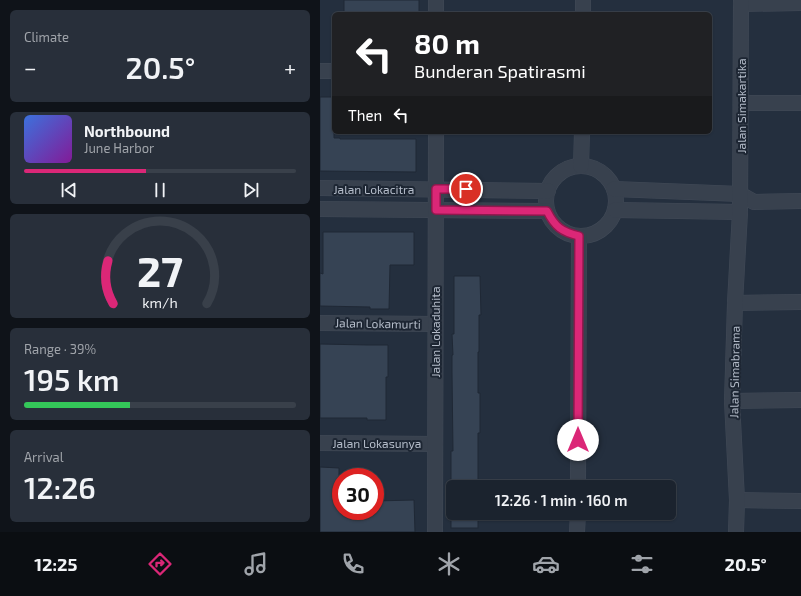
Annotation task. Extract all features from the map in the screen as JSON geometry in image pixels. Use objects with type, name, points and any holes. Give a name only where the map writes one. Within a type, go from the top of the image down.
[{"type":"street","points":[[436,0],[436,12]]},
{"type":"street","points":[[582,12],[583,0]]},
{"type":"street","points":[[741,2],[801,3]]},
{"type":"street","name":"Jalan Simakartika","points":[[740,212],[741,2]]},
{"type":"street","points":[[320,71],[332,71]]},
{"type":"street","points":[[741,104],[801,103]]},
{"type":"street","name":"Jalan Lokaduhita","points":[[435,532],[436,134]]},
{"type":"street","points":[[581,166],[582,134]]},
{"type":"street","points":[[581,166],[592,168],[601,172],[609,179],[614,188],[616,199],[612,219],[598,232],[589,236],[568,234],[558,228],[551,220],[547,211],[546,199],[548,190],[557,175],[564,170],[581,166]]},
{"type":"street","name":"Jalan Lokacitra","points":[[320,188],[548,190]]},
{"type":"street","points":[[614,188],[740,194],[754,202],[801,201]]},
{"type":"street","points":[[615,210],[740,212],[754,202]]},
{"type":"street","name":"Jalan Lokacitra","points":[[320,209],[547,211]]},
{"type":"street","name":"Jalan Simabrama","points":[[736,532],[737,500],[732,401],[740,212]]},
{"type":"street","points":[[578,480],[579,236]]},
{"type":"street","points":[[735,303],[801,302]]},
{"type":"street","name":"Jalan Lokamurti","points":[[320,323],[435,324]]},
{"type":"street","points":[[732,401],[801,400]]},
{"type":"street","name":"Jalan Lokasunya","points":[[320,443],[435,444]]},
{"type":"street","points":[[737,500],[801,501]]},
{"type":"street","points":[[578,520],[578,532]]},
{"type":"building","points":[[344,0],[419,0],[419,12],[344,12]]},
{"type":"building","points":[[320,97],[332,97],[332,134],[334,134],[334,138],[416,139],[416,172],[320,171]]},
{"type":"building","points":[[323,232],[414,232],[414,265],[390,265],[389,309],[320,306],[320,273],[323,274]]},
{"type":"building","points":[[454,276],[480,276],[481,315],[479,315],[478,393],[480,393],[480,433],[478,433],[478,480],[451,480],[451,451],[453,451],[452,334],[454,334]]},
{"type":"building","points":[[320,344],[388,345],[386,420],[367,420],[367,418],[320,418]]},
{"type":"building","points":[[320,467],[339,468],[332,468],[332,520],[384,520],[384,501],[414,500],[415,532],[320,532]]},
{"type":"building","points":[[451,520],[478,520],[478,528],[451,528]]},
{"type":"route","points":[[466,189],[436,189],[436,210],[547,211],[551,220],[558,228],[568,234],[579,236],[578,440]]}]
